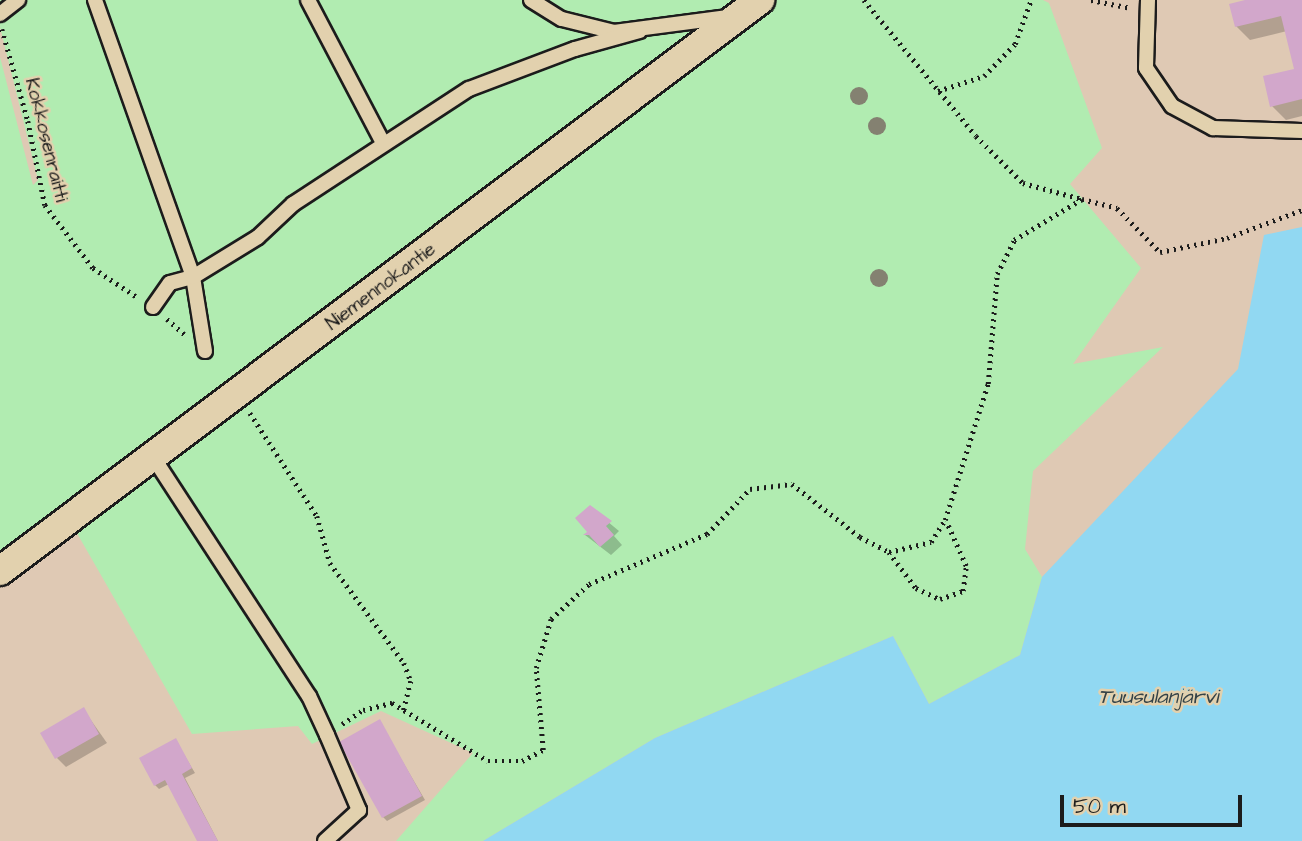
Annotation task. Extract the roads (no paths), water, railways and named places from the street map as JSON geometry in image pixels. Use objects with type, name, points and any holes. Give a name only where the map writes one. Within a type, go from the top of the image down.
[{"type":"street","name":"Niemennokantie","points":[[0,570],[238,395],[760,0]]},
{"type":"lane","points":[[0,14],[18,0]]},
{"type":"lane","points":[[94,0],[192,276],[205,351]]},
{"type":"lane","points":[[307,0],[383,143]]},
{"type":"lane","points":[[531,0],[562,19],[614,32],[640,31],[737,16]]},
{"type":"lane","points":[[1147,6],[1146,68],[1172,106],[1213,128],[1302,131]]},
{"type":"lane","points":[[153,307],[170,283],[192,276],[258,237],[293,204],[383,143],[470,89],[575,49],[640,31]]},
{"type":"lane","points":[[153,457],[309,696],[327,735],[359,810],[326,841]]},
{"type":"water","name":"Tuusulanjärvi","points":[[1302,227],[1302,841],[483,841],[655,738],[893,636],[929,704],[1020,655],[1042,577],[1238,369],[1264,235]]}]
